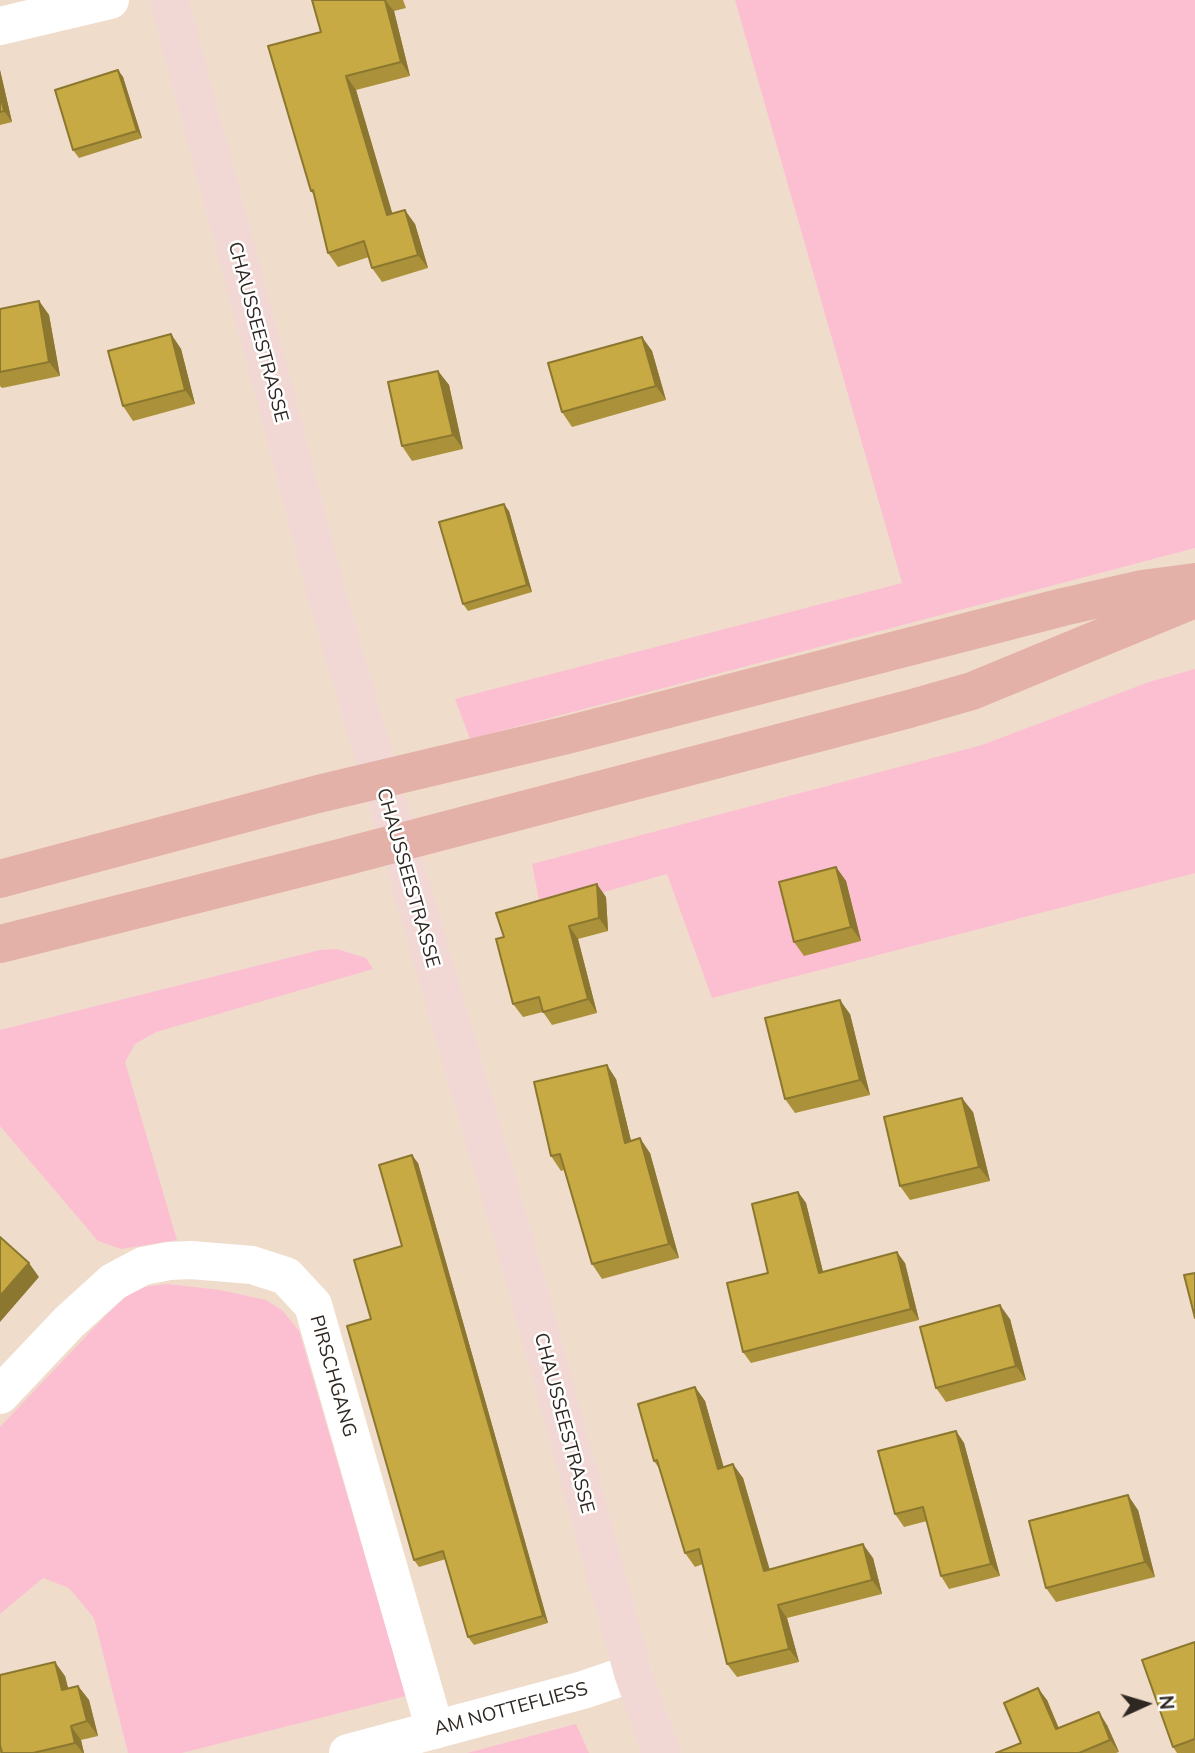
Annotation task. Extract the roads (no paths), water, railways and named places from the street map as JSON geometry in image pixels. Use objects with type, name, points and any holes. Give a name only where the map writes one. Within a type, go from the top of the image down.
[{"type":"main road","name":"CHAUSSEESTRASSE","points":[[169,0],[326,592],[523,1272],[633,1673],[661,1753]]},
{"type":"main road","points":[[0,879],[380,779],[567,735],[1063,607],[1142,589],[1195,582]]},
{"type":"main road","points":[[0,944],[398,843],[972,691],[1195,599]]},
{"type":"street","points":[[0,26],[110,0]]},
{"type":"street","name":"PIRSCHGANG","points":[[0,1395],[69,1322],[113,1282],[143,1266],[191,1260],[252,1265],[286,1276],[313,1305],[435,1730]]},
{"type":"street","name":"AM NOTTEFLIESS","points":[[348,1753],[583,1690],[633,1673]]}]
